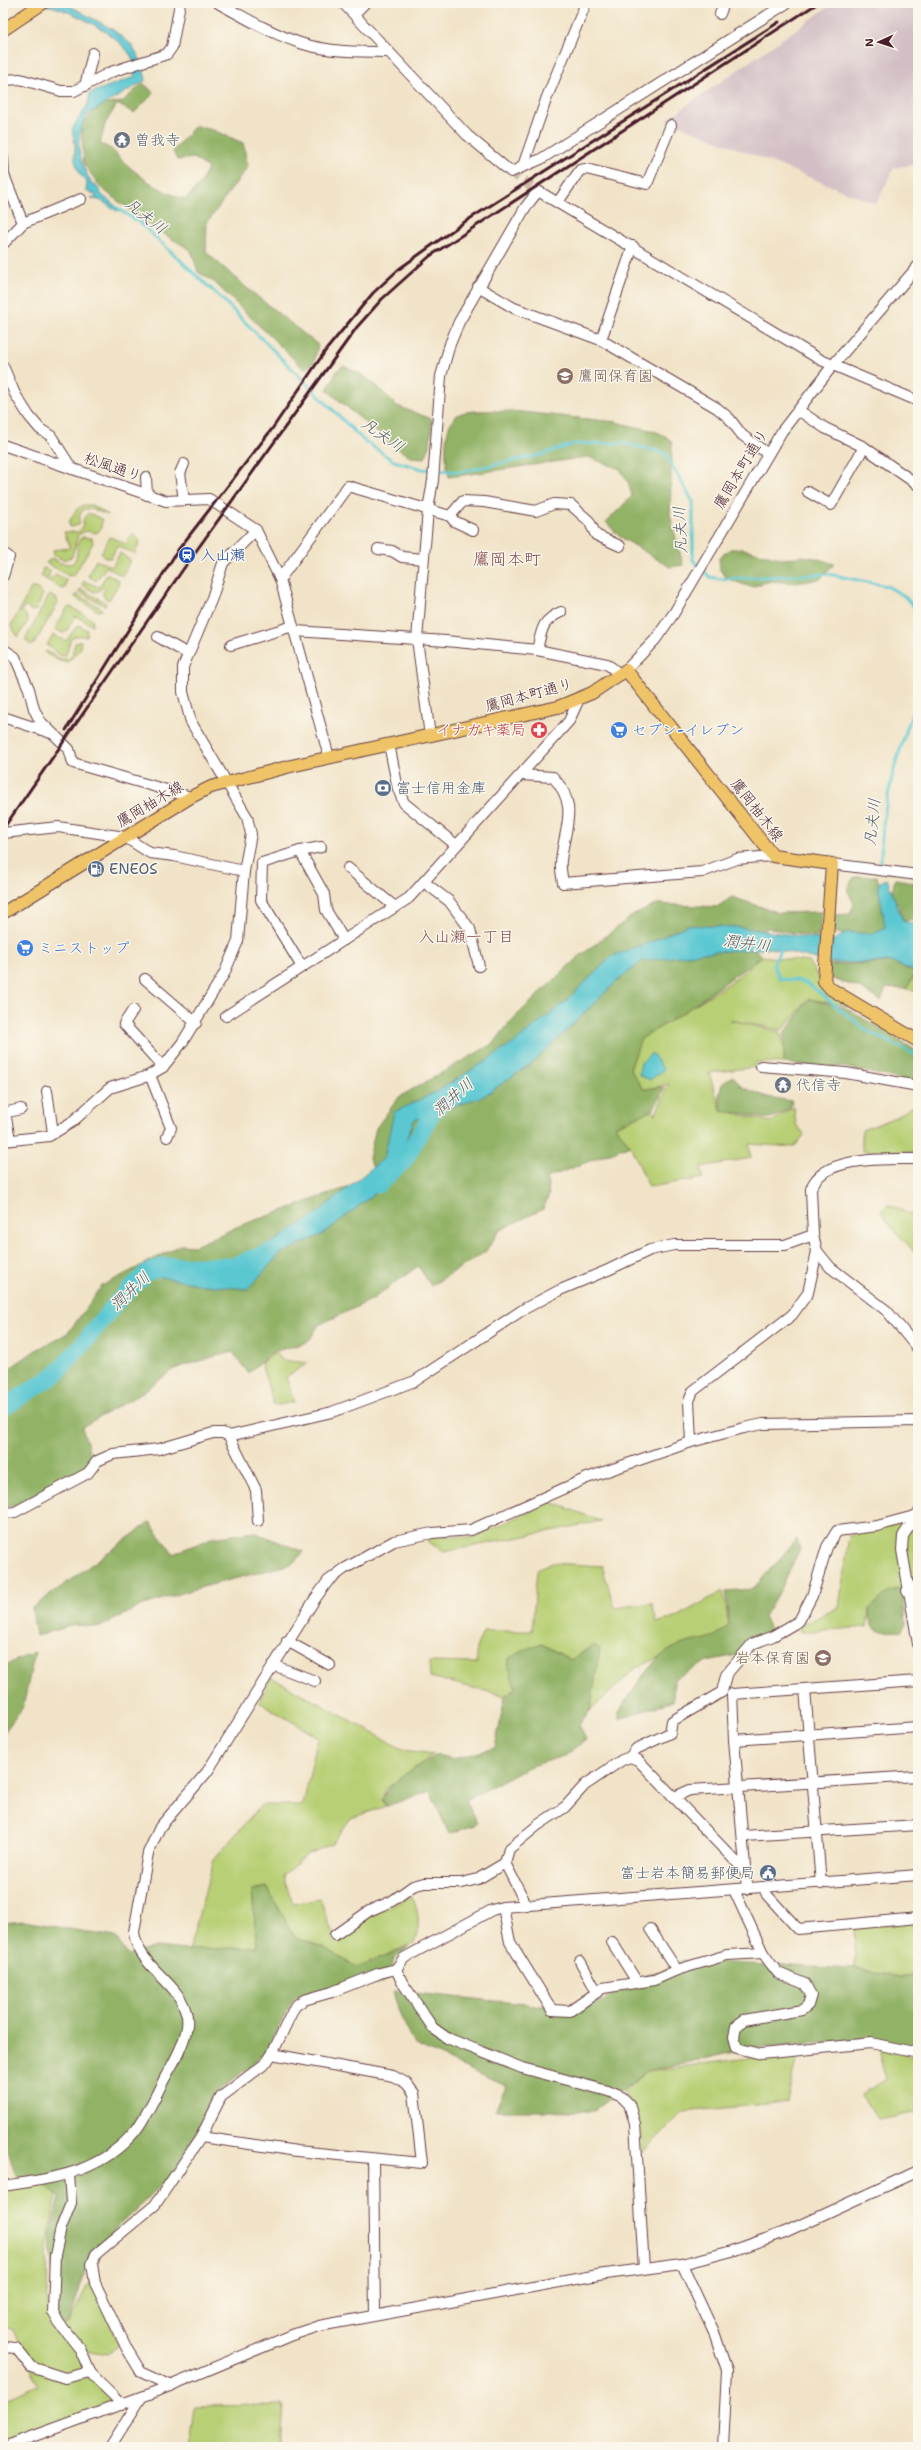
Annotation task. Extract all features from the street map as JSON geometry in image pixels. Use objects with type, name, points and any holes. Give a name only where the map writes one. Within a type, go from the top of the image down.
[{"type":"main road","points":[[3,30],[39,6]]},
{"type":"main road","name":"鷹岡本町通り","points":[[329,757],[430,736],[551,708],[579,699],[623,672]]},
{"type":"main road","name":"鷹岡柚木線","points":[[623,672],[773,856],[832,864]]},
{"type":"main road","name":"鷹岡柚木線","points":[[3,913],[190,797],[211,787],[329,757]]},
{"type":"main road","points":[[832,864],[830,919],[823,977],[831,989],[918,1041]]},
{"type":"street","points":[[3,80],[20,79],[60,91],[74,91],[124,67],[167,54],[172,47],[180,3]]},
{"type":"street","points":[[218,3],[262,27],[301,43],[342,51],[388,52]]},
{"type":"street","points":[[343,3],[467,135],[511,172],[541,159],[787,3]]},
{"type":"street","points":[[354,14],[365,3]]},
{"type":"street","points":[[523,166],[547,97],[586,3]]},
{"type":"street","points":[[720,14],[724,3]]},
{"type":"street","points":[[85,86],[93,53]]},
{"type":"street","points":[[558,202],[580,170],[586,168],[648,184],[671,125]]},
{"type":"street","points":[[3,158],[5,183],[23,223]]},
{"type":"street","points":[[430,736],[417,639],[428,510],[438,432],[441,376],[448,351],[459,322],[525,208],[538,191],[633,246],[815,356],[918,401]]},
{"type":"street","points":[[3,244],[23,223],[81,199]]},
{"type":"street","points":[[601,340],[633,246]]},
{"type":"street","name":"鷹岡本町通り","points":[[623,672],[655,640],[768,454],[798,410],[918,266]]},
{"type":"street","points":[[478,287],[514,308],[601,340],[717,408],[729,418],[742,435],[768,454]]},
{"type":"street","points":[[3,366],[22,405],[40,429],[51,436],[72,469]]},
{"type":"street","points":[[798,410],[825,428],[864,447],[918,485]]},
{"type":"street","name":"松風通り","points":[[3,445],[166,501],[209,499],[256,530]]},
{"type":"street","points":[[808,492],[831,505],[864,447]]},
{"type":"street","points":[[184,464],[180,473],[184,500]]},
{"type":"street","points":[[146,477],[147,494]]},
{"type":"street","points":[[280,578],[348,486],[450,516],[454,521],[473,530]]},
{"type":"street","points":[[450,516],[463,501],[484,502],[536,511],[554,504],[571,505],[589,521],[596,535],[620,546]]},
{"type":"street","points":[[21,1110],[4,1112],[6,1141],[49,1136],[72,1122],[110,1088],[150,1075],[163,1067],[196,1023],[224,974],[238,941],[244,871],[251,834],[247,817],[191,722],[184,692],[183,667],[212,598],[223,563],[256,530],[280,578],[329,757]]},
{"type":"street","points":[[378,549],[392,551],[402,557],[423,560]]},
{"type":"street","points":[[3,553],[9,557],[3,576]]},
{"type":"street","points":[[537,650],[542,626],[550,617],[561,612]]},
{"type":"street","points":[[231,645],[294,629],[537,650],[607,664],[623,672]]},
{"type":"street","points":[[158,636],[188,654]]},
{"type":"street","points":[[3,649],[15,658],[29,689],[34,709],[51,733],[69,749],[73,763],[190,797]]},
{"type":"street","points":[[226,1016],[409,898],[456,845],[522,775],[569,721],[579,699]]},
{"type":"street","points":[[3,718],[51,733]]},
{"type":"street","points":[[389,744],[398,789],[404,802],[456,845]]},
{"type":"street","points":[[522,775],[553,777],[560,785],[569,803],[569,821],[560,862],[562,883],[702,872],[737,859],[773,856]]},
{"type":"street","points":[[3,833],[58,827],[126,837],[150,853],[174,856],[244,871]]},
{"type":"street","points":[[302,967],[261,900],[262,863],[300,851],[321,847]]},
{"type":"street","points":[[300,851],[324,894],[326,910],[344,940]]},
{"type":"street","points":[[832,864],[918,875]]},
{"type":"street","points":[[348,868],[395,907]]},
{"type":"street","points":[[424,882],[449,901],[470,929],[478,966]]},
{"type":"street","points":[[145,979],[196,1023]]},
{"type":"street","points":[[133,1010],[124,1024],[163,1067]]},
{"type":"street","points":[[761,1066],[846,1073],[918,1086]]},
{"type":"street","points":[[150,1075],[172,1128],[167,1137]]},
{"type":"street","points":[[48,1091],[53,1133]]},
{"type":"street","points":[[918,1159],[848,1162],[822,1173],[814,1182],[811,1189],[813,1235],[817,1251],[830,1267],[872,1297],[887,1311],[918,1349]]},
{"type":"street","points":[[229,1436],[332,1412],[415,1381],[524,1309],[560,1290],[608,1270],[650,1250],[674,1245],[785,1245],[813,1235]]},
{"type":"street","points":[[691,1442],[689,1401],[693,1390],[792,1315],[808,1293],[817,1251]]},
{"type":"street","points":[[3,2186],[69,2174],[103,2160],[119,2148],[136,2128],[173,2064],[186,2031],[187,2013],[180,1999],[141,1955],[135,1938],[140,1888],[148,1853],[160,1827],[207,1772],[272,1665],[328,1581],[344,1569],[382,1546],[394,1541],[432,1532],[478,1528],[587,1478],[691,1442],[763,1424],[918,1421]]},
{"type":"street","points":[[3,1513],[15,1512],[88,1473],[97,1461],[113,1454],[159,1449],[213,1432],[223,1433],[229,1436],[256,1490],[258,1521]]},
{"type":"street","points":[[918,1514],[903,1536],[902,1550],[907,1591],[918,1644]]},
{"type":"street","points":[[527,1906],[505,1863],[509,1849],[538,1825],[565,1807],[585,1785],[622,1760],[630,1757],[636,1750],[670,1733],[672,1721],[722,1692],[726,1675],[752,1644],[773,1636],[799,1621],[812,1596],[827,1547],[836,1531],[877,1526],[918,1514]]},
{"type":"street","points":[[907,1591],[918,1585]]},
{"type":"street","points":[[288,1641],[330,1665]]},
{"type":"street","points":[[272,1665],[315,1681]]},
{"type":"street","points":[[747,1889],[734,1740],[732,1694],[918,1681]]},
{"type":"street","points":[[806,1689],[821,1884]]},
{"type":"street","points":[[734,1740],[809,1736],[918,1727]]},
{"type":"street","points":[[630,1757],[638,1760],[746,1872]]},
{"type":"street","points":[[674,1797],[690,1790],[739,1789],[918,1776]]},
{"type":"street","points":[[743,1836],[817,1833],[918,1825]]},
{"type":"street","points":[[335,1935],[369,1911],[392,1901],[413,1886],[424,1883],[462,1883],[478,1879],[505,1863]]},
{"type":"street","points":[[171,2386],[141,2372],[106,2309],[95,2283],[92,2264],[96,2254],[155,2205],[175,2179],[201,2137],[221,2097],[266,2063],[272,2054],[295,2006],[299,2003],[380,1973],[396,1969],[404,1958],[492,1910],[503,1907],[918,1876]]},
{"type":"street","points":[[764,1888],[767,1895],[798,1929],[918,1918]]},
{"type":"street","points":[[734,1890],[763,1953],[778,1972],[805,1984],[811,1995],[808,2005],[802,2010],[744,2020],[736,2026],[734,2038],[737,2048],[761,2054],[871,2044],[918,2053]]},
{"type":"street","points":[[503,1907],[510,1942],[552,2010],[570,2011],[603,1988],[654,1980],[677,1970],[727,1955],[763,1953]]},
{"type":"street","points":[[650,1929],[677,1970]]},
{"type":"street","points":[[612,1942],[637,1982]]},
{"type":"street","points":[[580,1961],[597,1992]]},
{"type":"street","points":[[396,1969],[402,1982],[433,2028],[447,2038],[522,2068],[608,2091],[622,2097],[629,2104],[635,2124],[644,2270]]},
{"type":"street","points":[[201,2137],[373,2160],[422,2163],[414,2093],[406,2083],[393,2076],[272,2054]]},
{"type":"street","points":[[373,2160],[375,2315]]},
{"type":"street","points":[[4,2447],[141,2398],[292,2334],[340,2321],[598,2274],[644,2270],[682,2264],[732,2251],[785,2232],[918,2171]]},
{"type":"street","points":[[69,2174],[71,2203],[61,2228],[55,2256],[53,2312],[59,2323],[80,2349],[90,2372],[99,2384],[120,2400],[121,2405]]},
{"type":"street","points":[[682,2264],[715,2335],[727,2371],[723,2447]]},
{"type":"street","points":[[3,2347],[16,2348],[31,2367],[65,2378],[90,2372]]},
{"type":"street","points":[[110,2447],[141,2398]]},
{"type":"shaded area","points":[[834,3],[918,3],[918,164],[894,168],[876,204],[666,120]]},
{"type":"green space","points":[[143,83],[154,93],[134,113],[117,104],[105,124],[100,144],[113,150],[122,161],[154,185],[170,194],[186,199],[200,184],[208,168],[194,158],[177,160],[173,151],[195,126],[213,130],[243,143],[248,166],[207,223],[206,252],[248,289],[318,345],[314,363],[304,369],[214,282],[198,272],[191,250],[155,229],[101,188],[84,164],[81,126],[99,105],[122,102]]},
{"type":"green space","points":[[343,366],[361,374],[377,386],[397,406],[432,419],[430,446],[425,458],[410,457],[387,441],[327,390],[337,371]]},
{"type":"green space","points":[[474,411],[512,411],[616,422],[654,431],[667,437],[672,442],[670,515],[683,565],[670,567],[619,536],[606,522],[632,496],[628,482],[620,469],[588,457],[449,477],[446,462],[446,442],[451,423],[455,417],[462,413]]},
{"type":"green space","points":[[84,505],[92,505],[108,515],[92,509],[84,509],[80,514],[79,525],[70,527],[69,522],[77,509]]},
{"type":"green space","points":[[88,513],[102,519],[101,528],[97,533],[86,531],[78,535],[72,557],[63,560],[54,555],[53,550],[70,548],[64,532],[78,532],[82,528],[84,518]]},
{"type":"green space","points":[[133,533],[140,540],[135,554],[117,546],[111,558],[105,558],[101,553],[110,537],[126,544]]},
{"type":"green space","points":[[82,537],[92,538],[93,543],[74,575],[69,576],[46,563],[52,558],[60,563],[72,564],[75,561],[78,542]]},
{"type":"green space","points":[[730,549],[743,549],[784,559],[801,556],[815,558],[834,564],[820,579],[797,583],[770,581],[751,587],[728,579],[720,570],[719,558]]},
{"type":"green space","points":[[120,553],[130,560],[123,576],[106,567],[96,581],[88,576],[96,560],[112,567]]},
{"type":"green space","points":[[43,568],[51,571],[48,577],[52,579],[56,574],[66,580],[65,588],[62,589],[41,576]]},
{"type":"green space","points":[[107,574],[118,580],[119,583],[109,600],[105,598],[102,593],[105,590],[102,587],[99,591],[94,592],[82,585],[84,581],[99,587]]},
{"type":"green space","points":[[31,588],[36,588],[43,594],[36,610],[31,611],[25,606],[21,611],[26,615],[28,621],[18,637],[11,626]]},
{"type":"green space","points":[[81,589],[106,603],[105,606],[78,591]]},
{"type":"green space","points":[[76,594],[103,610],[98,611],[75,597]]},
{"type":"green space","points":[[49,595],[57,599],[58,603],[34,644],[31,645],[25,640]]},
{"type":"green space","points":[[71,607],[93,620],[92,625],[75,616],[66,632],[63,633],[55,629],[67,608]]},
{"type":"green space","points":[[78,625],[87,630],[87,636],[76,636],[71,639],[66,655],[61,656],[47,645],[53,635],[66,641]]},
{"type":"green space","points":[[81,641],[80,649],[68,662],[59,661],[45,653],[46,651],[61,659],[68,659],[72,655],[75,643]]},
{"type":"green space","points":[[877,876],[885,912],[885,927],[874,934],[835,933],[835,915],[850,914],[854,904],[847,889],[854,877]]},
{"type":"green space","points":[[895,879],[913,882],[918,886],[918,918],[903,921],[899,905],[891,897]]},
{"type":"green space","points":[[732,897],[779,913],[822,912],[818,937],[767,928],[749,945],[762,956],[687,1010],[641,1039],[630,1069],[643,1089],[665,1087],[653,1110],[615,1126],[630,1145],[547,1178],[549,1195],[543,1209],[500,1230],[485,1252],[431,1286],[418,1266],[373,1299],[319,1325],[308,1342],[273,1352],[248,1373],[232,1351],[174,1369],[143,1392],[82,1427],[94,1465],[16,1506],[3,1506],[3,1373],[36,1350],[68,1333],[102,1286],[181,1245],[195,1246],[239,1226],[377,1177],[369,1158],[376,1128],[399,1097],[494,1043],[510,1022],[576,959],[632,916],[657,904],[717,907]]},
{"type":"green space","points":[[762,956],[809,962],[821,983],[849,1006],[809,999],[782,1030],[730,1020],[780,1032],[784,1047],[784,1063],[756,1062],[755,1067],[709,1073],[721,1110],[771,1122],[794,1107],[796,1124],[804,1135],[794,1147],[749,1144],[751,1158],[701,1167],[703,1178],[649,1187],[630,1145],[615,1126],[653,1110],[655,1115],[669,1084],[643,1090],[630,1069],[641,1039],[734,980]]},
{"type":"green space","points":[[892,962],[916,973],[906,989],[886,988],[881,1001],[858,987],[830,978],[829,965]]},
{"type":"green space","points":[[916,973],[918,973],[918,991],[906,989]]},
{"type":"green space","points":[[809,999],[846,1008],[918,1052],[918,1083],[840,1066],[829,1068],[784,1063],[784,1034]]},
{"type":"green space","points":[[733,1076],[742,1087],[767,1097],[792,1101],[790,1108],[769,1118],[721,1110],[719,1096],[722,1084]]},
{"type":"green space","points":[[918,1103],[918,1152],[862,1151],[862,1130],[896,1117]]},
{"type":"green space","points":[[887,1204],[918,1217],[918,1256],[886,1221],[881,1211]]},
{"type":"green space","points":[[276,1352],[282,1360],[308,1363],[286,1377],[294,1402],[274,1406],[261,1363]]},
{"type":"green space","points":[[551,1502],[601,1521],[444,1552],[427,1541],[435,1535],[472,1538]]},
{"type":"green space","points":[[918,1517],[918,1600],[915,1600],[909,1590],[869,1609],[867,1627],[800,1632],[799,1626],[839,1607],[849,1536]]},
{"type":"green space","points":[[150,1522],[173,1554],[211,1538],[254,1532],[304,1552],[292,1564],[195,1589],[141,1606],[100,1627],[74,1625],[36,1636],[32,1608]]},
{"type":"green space","points":[[797,1539],[800,1549],[780,1591],[764,1616],[771,1632],[751,1652],[707,1661],[674,1679],[673,1701],[619,1719],[619,1712],[644,1674],[652,1665],[668,1651],[686,1643],[710,1638],[729,1625],[726,1591],[753,1589]]},
{"type":"green space","points":[[550,1563],[602,1566],[615,1608],[652,1603],[657,1623],[678,1616],[723,1591],[729,1625],[715,1637],[692,1643],[637,1667],[590,1711],[600,1649],[592,1646],[571,1660],[540,1643],[508,1668],[516,1689],[505,1696],[430,1677],[429,1662],[477,1663],[477,1645],[484,1631],[532,1631],[537,1570]]},
{"type":"green space","points":[[903,1588],[906,1624],[902,1631],[888,1632],[874,1628],[871,1624],[869,1609],[889,1591]]},
{"type":"green space","points":[[540,1643],[571,1660],[594,1645],[600,1649],[590,1711],[579,1724],[586,1740],[566,1755],[526,1768],[466,1800],[477,1824],[449,1834],[430,1791],[387,1806],[382,1800],[392,1785],[398,1779],[437,1755],[453,1759],[495,1748],[505,1696],[516,1688],[508,1668],[509,1658]]},
{"type":"green space","points":[[35,1652],[23,1707],[3,1734],[3,1666]]},
{"type":"green space","points":[[271,1677],[404,1750],[434,1754],[386,1789],[382,1800],[387,1806],[351,1818],[332,1844],[308,1854],[283,1875],[293,1904],[320,1899],[336,1942],[368,1916],[412,1896],[418,1919],[418,1931],[414,1943],[357,1967],[320,1946],[295,1938],[267,1887],[252,1890],[257,1947],[189,1950],[214,1859],[261,1805],[303,1805],[318,1737],[259,1702]]},
{"type":"green space","points":[[267,1887],[295,1938],[323,1947],[356,1967],[410,1946],[394,1959],[389,1978],[383,1982],[294,1997],[266,2052],[216,2094],[192,2143],[171,2176],[91,2252],[69,2323],[59,2323],[50,2235],[60,2197],[39,2180],[16,2176],[3,2135],[3,1923],[24,1921],[115,1937],[128,1955],[156,1947],[186,1950],[257,1947],[252,1890]]},
{"type":"green space","points":[[918,1921],[918,1974],[900,1977],[855,1969],[854,1927]]},
{"type":"green space","points":[[684,1961],[855,1969],[900,1977],[918,1974],[918,2051],[878,2039],[758,2047],[647,2071],[594,2111],[495,2111],[506,2086],[415,2045],[399,2013],[393,1991],[556,2007],[604,2001],[623,1985]]},
{"type":"green space","points":[[879,2049],[918,2058],[918,2115],[914,2112],[877,2119],[861,2094],[887,2079]]},
{"type":"green space","points":[[797,2055],[787,2102],[683,2112],[643,2152],[638,2117],[624,2090],[647,2071],[765,2056]]},
{"type":"green space","points":[[39,2180],[57,2194],[47,2247],[48,2306],[61,2326],[69,2323],[90,2280],[120,2344],[108,2354],[80,2349],[90,2367],[121,2405],[3,2447],[3,2400],[38,2385],[14,2330],[3,2327],[3,2190]]},
{"type":"green space","points":[[283,2405],[280,2447],[190,2447],[195,2406]]},
{"type":"water","points":[[33,3],[68,5],[112,29],[132,45],[141,61],[146,80],[88,114],[80,132],[79,150],[88,177],[93,185],[96,185],[102,195],[118,208],[117,211],[102,201],[91,198],[96,197],[96,195],[86,191],[87,182],[80,174],[75,161],[75,144],[72,129],[88,104],[90,93],[134,77],[135,66],[131,55],[111,36],[85,20],[60,9]]},
{"type":"water","points":[[887,879],[903,921],[918,925],[918,973],[892,962],[833,963],[771,948],[702,953],[643,961],[616,982],[535,1061],[484,1096],[414,1120],[391,1181],[323,1234],[280,1254],[248,1289],[203,1285],[160,1277],[179,1258],[236,1270],[270,1244],[316,1214],[384,1158],[394,1112],[438,1091],[514,1043],[565,1002],[612,956],[653,941],[687,925],[737,927],[833,941],[847,932],[871,934],[885,927],[878,883]]},
{"type":"water","points":[[652,1053],[664,1070],[650,1080],[639,1075],[641,1063]]},
{"type":"waterway","name":"凡夫川","points":[[115,207],[139,222],[223,300],[363,440],[394,461],[422,469],[460,472],[540,455],[574,444],[623,443],[665,453],[693,502],[693,560],[710,577],[720,579],[828,574],[887,586],[904,596],[918,611]]},
{"type":"waterway","name":"凡夫川","points":[[881,868],[883,824],[891,781],[918,697]]},
{"type":"waterway","points":[[781,948],[773,965],[780,979],[797,980],[810,985],[867,1031],[918,1056]]},
{"type":"waterway","name":"潤井川","points":[[378,1185],[404,1161],[434,1110],[448,1097]]},
{"type":"waterway","name":"潤井川","points":[[3,1408],[56,1374],[116,1303],[146,1273],[163,1266],[232,1266],[269,1252]]},
{"type":"tunnel","points":[[511,172],[538,191]]},
{"type":"railway","points":[[3,829],[191,558],[357,327],[382,299],[430,256],[818,3]]},
{"type":"railway","points":[[66,730],[178,550],[272,429],[326,350],[373,293],[399,269],[463,223],[779,22]]},
{"type":"place","name":"曽我寺","points":[[122,140]]},
{"type":"place","name":"鷹岡保育園","points":[[565,376]]},
{"type":"place","name":"入山瀬","points":[[187,555]]},
{"type":"place","name":"イナガキ薬局","points":[[539,730]]},
{"type":"place","name":"セブン-イレブン","points":[[619,730]]},
{"type":"place","name":"富士信用金庫","points":[[383,788]]},
{"type":"place","name":"ENEOS","points":[[96,869]]},
{"type":"place","name":"ミニストップ","points":[[25,948]]},
{"type":"place","name":"代信寺","points":[[783,1085]]},
{"type":"place","name":"岩本保育園","points":[[823,1658]]},
{"type":"place","name":"富士岩本簡易郵便局","points":[[768,1873]]},
{"type":"district","name":"鷹岡本町","points":[[507,559]]},
{"type":"district","name":"入山瀬一丁目","points":[[466,936]]}]
